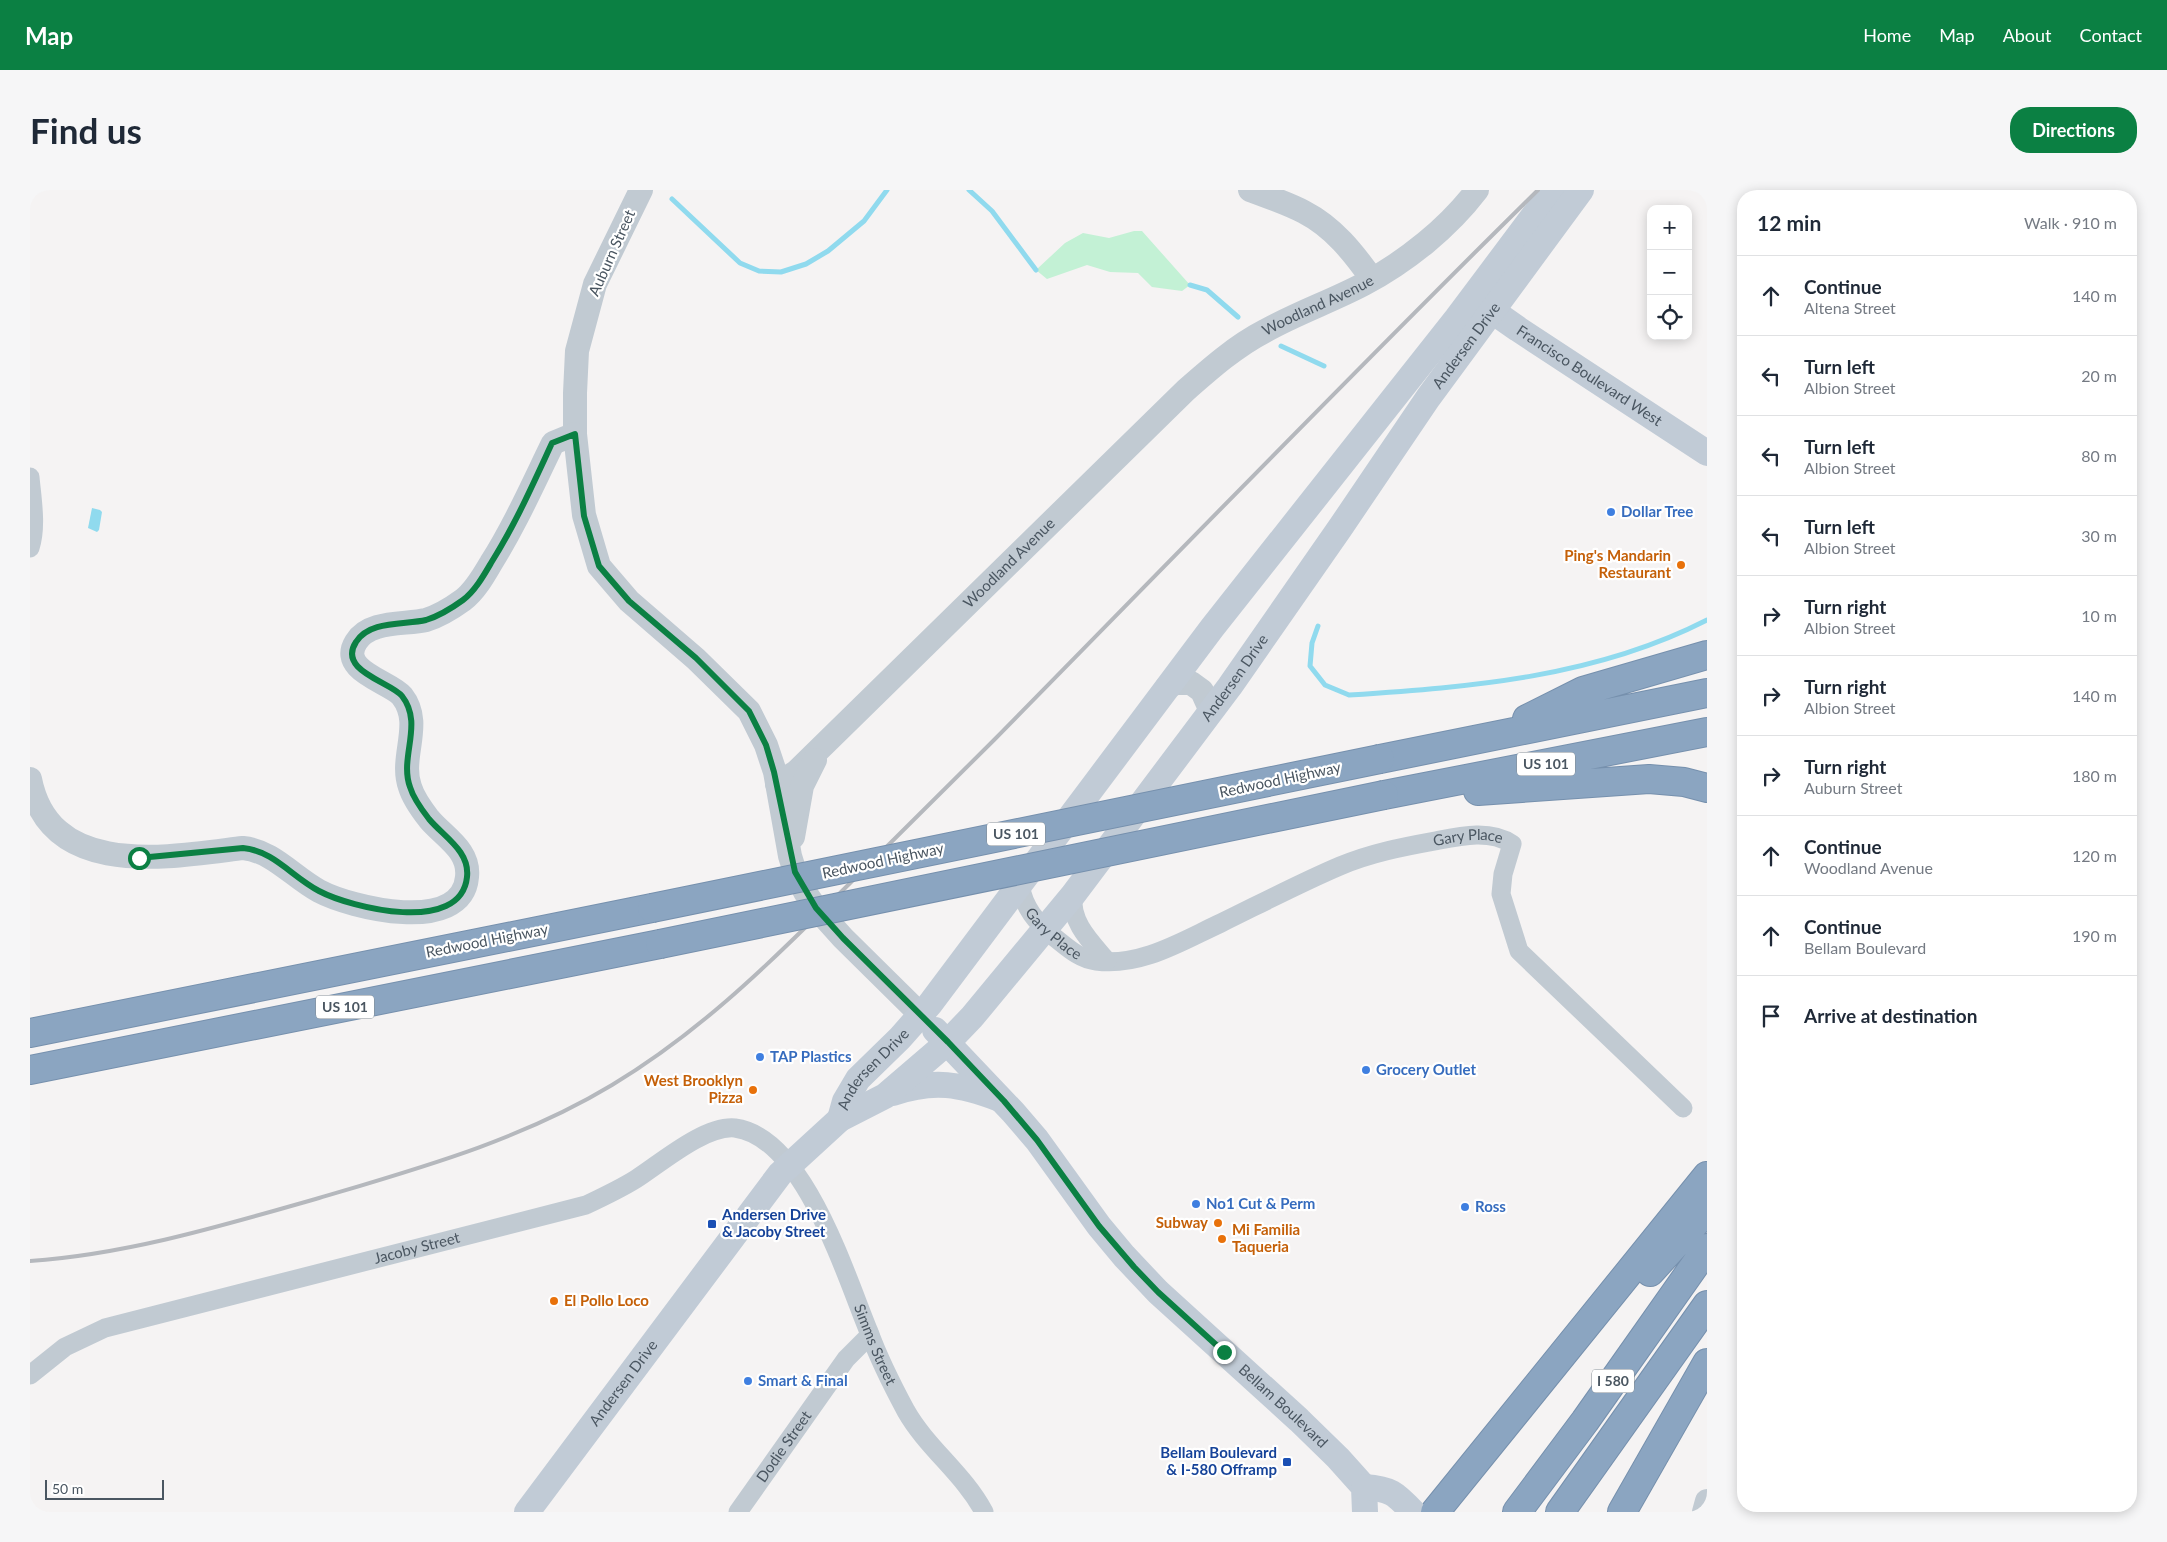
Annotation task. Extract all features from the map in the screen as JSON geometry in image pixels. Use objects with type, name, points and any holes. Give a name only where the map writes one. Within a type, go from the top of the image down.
[{"type":"highway","points":[[1498,734],[1583,691],[1707,655]]},
{"type":"highway","name":"Redwood Highway","points":[[30,1033],[1707,693]]},
{"type":"highway","name":"US 101","points":[[30,1070],[660,944],[1384,795],[1707,732]]},
{"type":"highway","points":[[1384,795],[1500,790],[1650,779],[1684,782],[1707,788]]},
{"type":"highway","points":[[1436,1512],[1707,1176]]},
{"type":"highway","points":[[1554,1366],[1625,1300],[1707,1210]]},
{"type":"highway","name":"I 580","points":[[1517,1512],[1586,1421],[1707,1248]]},
{"type":"highway","points":[[1560,1512],[1707,1305]]},
{"type":"highway","points":[[1622,1512],[1707,1363]]},
{"type":"main road","name":"Andersen Drive","points":[[527,1512],[765,1193],[790,1164],[840,1119],[885,1096],[948,1042],[972,1017],[1073,895],[1211,711],[1340,528],[1428,398],[1482,304],[1553,190]]},
{"type":"main road","name":"Andersen Drive","points":[[840,1119],[845,1102],[858,1079],[920,1015],[1020,885],[1167,687],[1482,304],[1581,190]]},
{"type":"main road","name":"Francisco Boulevard West","points":[[1482,304],[1707,453]]},
{"type":"main road","name":"Bellam Boulevard","points":[[920,1015],[1004,1101],[1037,1140],[1099,1226],[1134,1267],[1158,1292],[1313,1433],[1364,1500],[1389,1490],[1396,1494],[1413,1512]]},
{"type":"main road","points":[[885,1096],[922,1085],[944,1084],[972,1090],[1004,1101]]},
{"type":"street","name":"Auburn Street","points":[[641,190],[595,284],[577,351],[575,434],[584,516],[599,566],[629,601],[696,658],[749,711],[766,745],[777,784]]},
{"type":"street","points":[[1250,190],[1303,211],[1327,226],[1354,252],[1372,279]]},
{"type":"street","name":"Woodland Avenue","points":[[777,784],[796,772],[1179,397],[1213,366],[1264,331],[1372,279],[1439,232],[1477,190]]},
{"type":"street","points":[[30,779],[36,800],[43,814],[66,837],[85,848],[114,856],[139,858],[243,848],[255,850],[269,856],[318,891],[344,902],[392,911],[418,912],[440,910],[452,903],[465,885],[467,870],[465,860],[455,845],[430,819],[409,786],[407,769],[412,716],[408,705],[401,695],[358,668],[353,655],[355,642],[368,631],[392,624],[426,620],[447,611],[466,598],[484,576],[511,531],[552,443],[575,434]]},
{"type":"street","points":[[30,478],[33,519],[30,548]]},
{"type":"street","points":[[1167,687],[1176,683],[1191,682],[1202,691],[1211,711]]},
{"type":"street","points":[[790,856],[802,786],[824,744]]},
{"type":"street","points":[[777,784],[790,856],[795,872],[816,908],[861,958],[920,1015]]},
{"type":"street","name":"Gary Place","points":[[1020,885],[1024,904],[1044,929],[1067,948],[1085,959],[1107,961],[1142,957],[1160,951],[1340,866],[1367,856],[1403,846],[1457,836],[1486,835],[1512,844],[1503,874],[1501,894],[1519,951],[1682,1108]]},
{"type":"street","name":"Gary Place","points":[[1073,895],[1073,912],[1076,921],[1107,961]]},
{"type":"street","name":"Jacoby Street","points":[[30,1375],[65,1347],[105,1328],[586,1205],[636,1179],[702,1137],[720,1129],[734,1128],[746,1130],[765,1141],[790,1164]]},
{"type":"street","name":"Simms Street","points":[[790,1164],[820,1211],[870,1335],[902,1403],[917,1429],[966,1486],[984,1512]]},
{"type":"street","name":"Dodie Street","points":[[738,1512],[846,1359],[870,1335]]},
{"type":"street","points":[[1704,1512],[1707,1502]]},
{"type":"green space","points":[[1134,231],[1142,231],[1190,285],[1182,291],[1152,287],[1138,273],[1110,272],[1087,265],[1047,279],[1036,270],[1065,243],[1083,233],[1109,238]]},
{"type":"water","points":[[92,508],[102,512],[97,532],[88,528]]},
{"type":"waterway","points":[[672,199],[740,263],[759,271],[781,272],[806,264],[828,251],[864,221],[887,190]]},
{"type":"waterway","points":[[969,190],[992,211],[1036,270]]},
{"type":"waterway","points":[[1190,285],[1207,290],[1238,317]]},
{"type":"waterway","points":[[1281,346],[1324,366]]},
{"type":"waterway","points":[[1318,626],[1312,643],[1310,666],[1325,685],[1349,695],[1487,683],[1577,667],[1622,655],[1665,639],[1707,620]]},
{"type":"railway","points":[[30,1261],[104,1252],[176,1237],[319,1198],[432,1164],[542,1122],[612,1085],[672,1045],[754,977],[805,927],[994,740],[1333,395],[1538,190]]},
{"type":"place","name":"Dollar Tree","points":[[1611,512]]},
{"type":"place","name":"Ping's Mandarin Restaurant","points":[[1681,565]]},
{"type":"place","name":"TAP Plastics","points":[[760,1057]]},
{"type":"place","name":"Grocery Outlet","points":[[1366,1070]]},
{"type":"place","name":"West Brooklyn Pizza","points":[[753,1090]]},
{"type":"place","name":"No1 Cut & Perm","points":[[1196,1204]]},
{"type":"place","name":"Ross","points":[[1465,1207]]},
{"type":"place","name":"Subway","points":[[1218,1223]]},
{"type":"place","name":"Andersen Drive & Jacoby Street","points":[[712,1224]]},
{"type":"place","name":"Mi Familia Taqueria","points":[[1222,1239]]},
{"type":"place","name":"El Pollo Loco","points":[[554,1301]]},
{"type":"place","name":"Smart & Final","points":[[748,1381]]},
{"type":"place","name":"Bellam Boulevard & I-580 Offramp","points":[[1287,1462]]},
{"type":"route","points":[[139,858],[243,848],[255,850],[269,856],[318,891],[344,902],[392,911],[418,912],[440,910],[456,899],[463,890],[467,880],[465,860],[459,850],[430,819],[409,786],[407,769],[412,716],[408,705],[401,695],[358,668],[353,655],[355,642],[368,631],[392,624],[426,620],[447,611],[466,598],[484,576],[511,531],[552,443],[575,434],[584,516],[599,566],[629,601],[696,658],[749,711],[766,745],[774,772],[790,856],[795,872],[816,908],[868,964],[948,1042],[1004,1101],[1037,1140],[1099,1226],[1134,1267],[1158,1292],[1224,1352]]}]
